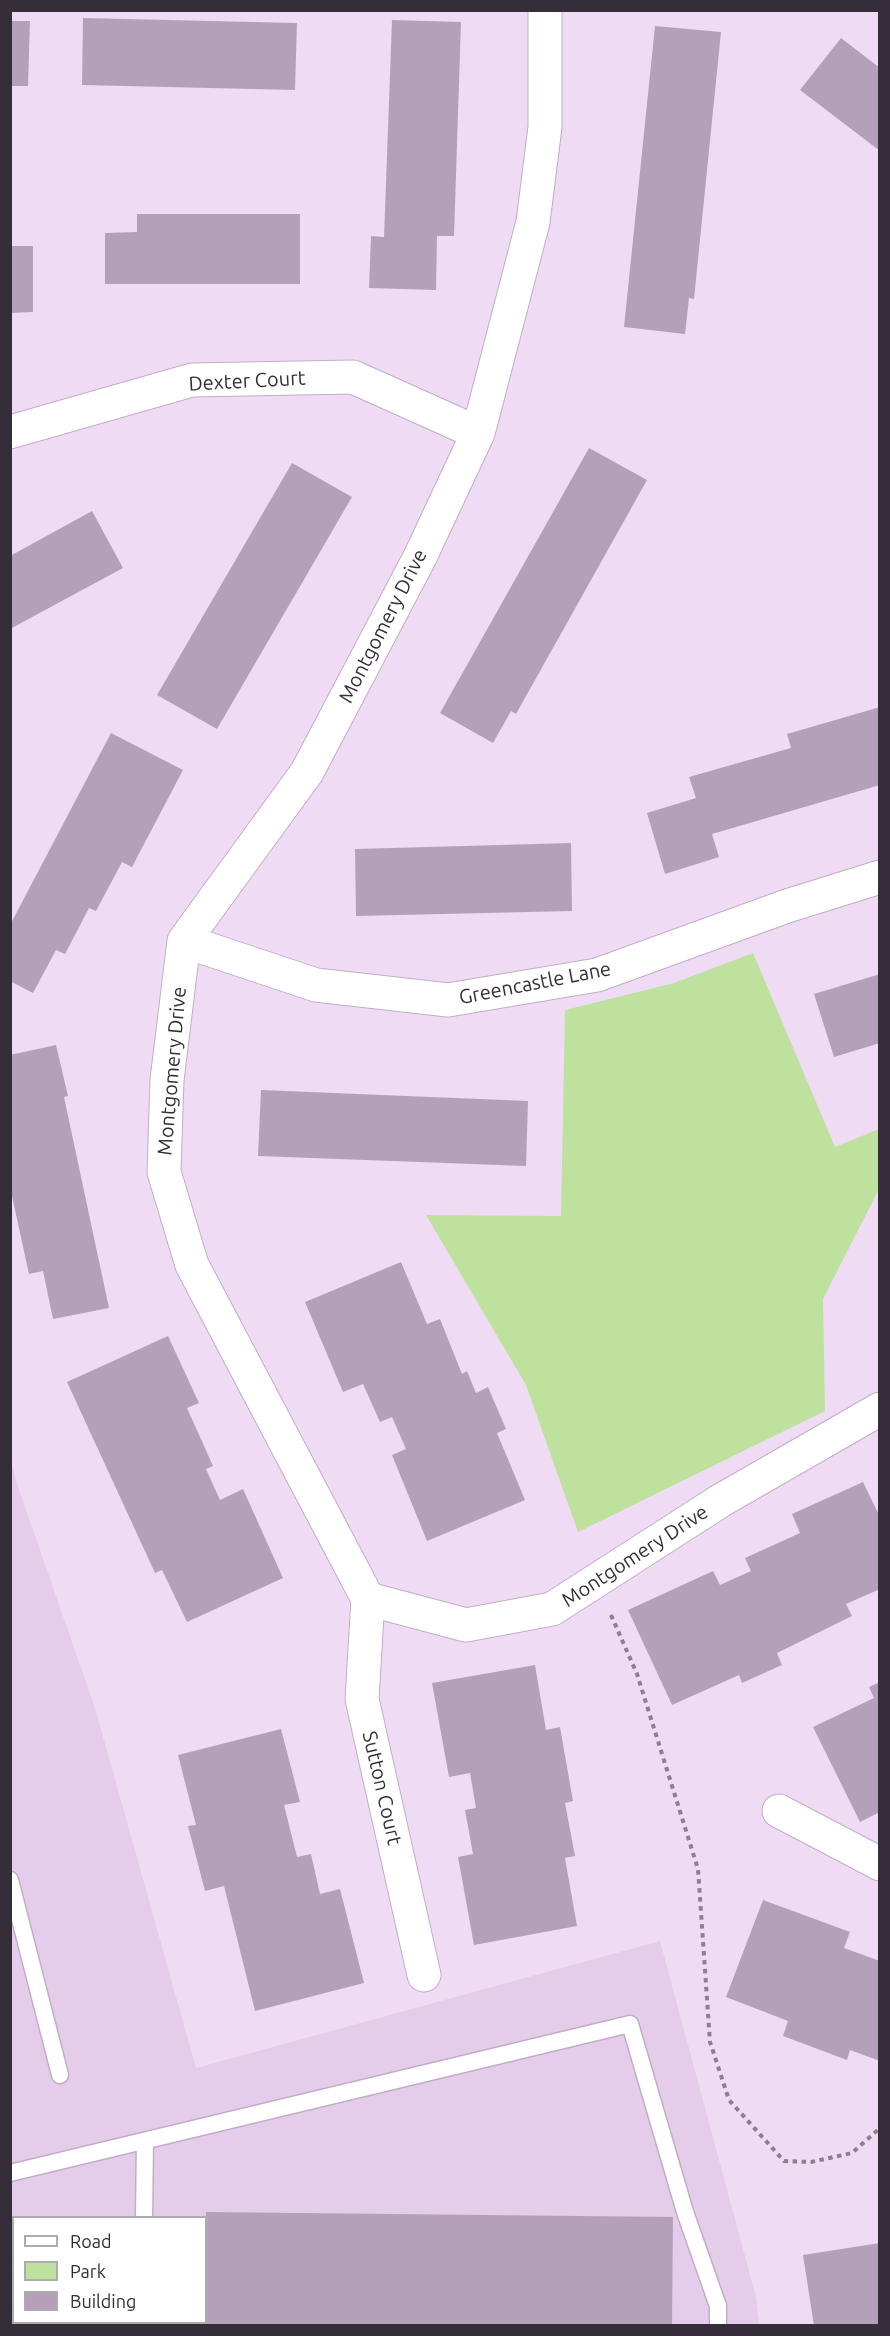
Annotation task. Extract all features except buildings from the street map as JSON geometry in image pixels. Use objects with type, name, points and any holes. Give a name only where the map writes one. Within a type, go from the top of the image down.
[{"type":"street","name":"Montgomery Drive","points":[[545,10],[545,128],[533,222],[478,433],[420,557],[308,772],[184,941],[167,1080],[164,1172],[192,1265],[368,1599],[466,1625],[552,1609],[720,1502],[879,1409]]},
{"type":"street","name":"Dexter Court","points":[[10,432],[192,380],[353,377],[478,433]]},
{"type":"street","name":"Greencastle Lane","points":[[184,941],[316,985],[448,1000],[597,975],[787,906],[879,877]]},
{"type":"street","name":"Sutton Court","points":[[368,1599],[362,1699],[424,1975]]},
{"type":"street","points":[[779,1811],[879,1864]]},
{"type":"lane","points":[[10,1880],[60,2075]]},
{"type":"lane","points":[[10,2173],[630,2024],[685,2212],[718,2306],[718,2325]]},
{"type":"lane","points":[[144,2216],[145,2141]]},
{"type":"path","points":[[596,1581],[637,1674],[698,1869],[710,2042],[729,2100],[784,2162],[811,2162],[852,2153],[879,2128]]},
{"type":"shaded area","points":[[10,1458],[95,1708],[196,2068],[660,1941],[756,2297],[759,2325],[11,2325]]},
{"type":"green space","points":[[753,953],[835,1147],[879,1129],[879,1189],[823,1299],[825,1411],[578,1532],[526,1385],[426,1215],[561,1216],[565,1010],[674,983]]}]
